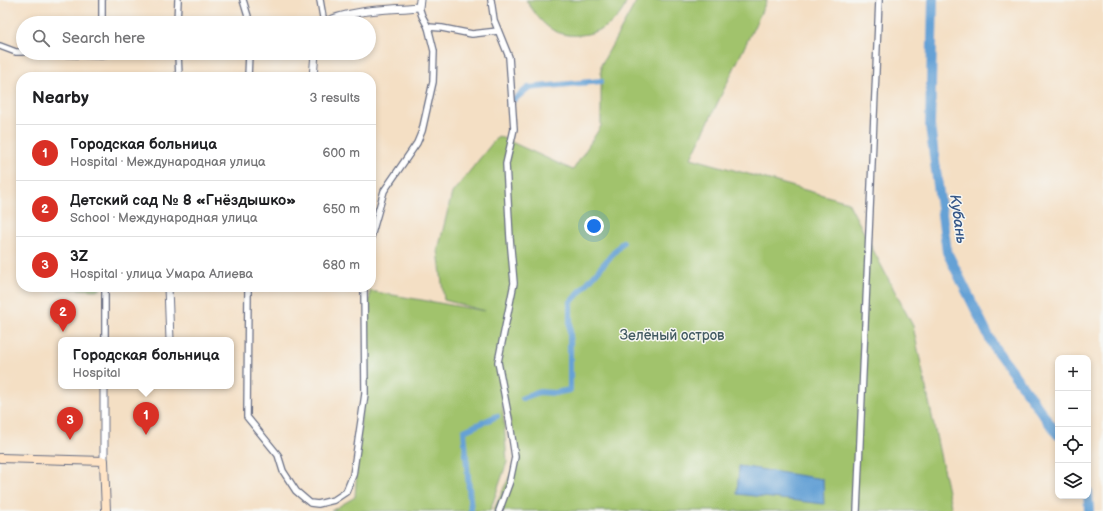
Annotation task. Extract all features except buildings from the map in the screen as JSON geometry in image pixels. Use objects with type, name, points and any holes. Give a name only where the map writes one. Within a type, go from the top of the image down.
[{"type":"main road","points":[[0,458],[104,461],[106,511]]},
{"type":"street","points":[[102,0],[102,16]]},
{"type":"street","points":[[177,16],[178,0]]},
{"type":"street","points":[[243,0],[248,16]]},
{"type":"street","points":[[320,0],[322,16]]},
{"type":"street","points":[[491,0],[494,20],[509,57],[514,129],[506,164],[514,283],[498,362],[515,457],[510,481],[498,511]]},
{"type":"street","points":[[857,511],[879,0]]},
{"type":"street","points":[[344,16],[419,4],[422,16],[428,26],[434,51],[433,82],[422,131],[416,143],[384,191],[376,219]]},
{"type":"street","points":[[428,26],[472,34],[498,31]]},
{"type":"street","points":[[0,46],[16,52]]},
{"type":"street","points":[[178,60],[179,72]]},
{"type":"street","points":[[248,72],[249,60]]},
{"type":"street","points":[[313,72],[314,60]]},
{"type":"street","points":[[105,337],[106,292]]},
{"type":"street","points":[[168,292],[170,337]]},
{"type":"street","points":[[248,292],[247,417],[278,455],[283,471],[296,491],[310,503],[318,504],[334,500],[346,492],[353,476],[365,394],[364,292]]},
{"type":"street","points":[[104,389],[104,461]]},
{"type":"green space","points":[[526,0],[627,0],[622,11],[615,20],[605,27],[582,35],[570,35],[558,33],[548,27],[533,11]]},
{"type":"green space","name":"Зелёный остров","points":[[637,0],[767,0],[691,158],[848,202],[913,326],[952,511],[493,511],[518,459],[500,371],[507,462],[490,511],[331,511],[355,497],[370,292],[485,311],[444,300],[438,250],[452,193],[498,136],[573,170],[601,126],[601,65]]},
{"type":"water","points":[[739,466],[823,479],[824,504],[737,494]]},
{"type":"waterway","name":"Кубань","points":[[933,0],[930,126],[947,252],[994,347],[1055,431]]},
{"type":"waterway","points":[[515,99],[528,88],[601,81]]},
{"type":"waterway","points":[[523,398],[539,392],[555,393],[570,390],[570,303],[623,242]]},
{"type":"waterway","points":[[471,511],[464,431],[497,416]]},
{"type":"waterway","name":"Кубань","points":[[1088,499],[1089,511]]},
{"type":"place","name":"Детский сад № 8 «Гнёздышко»","points":[[63,332]]},
{"type":"place","name":"Городская больница","points":[[146,435]]},
{"type":"place","name":"3Z","points":[[70,440]]}]
